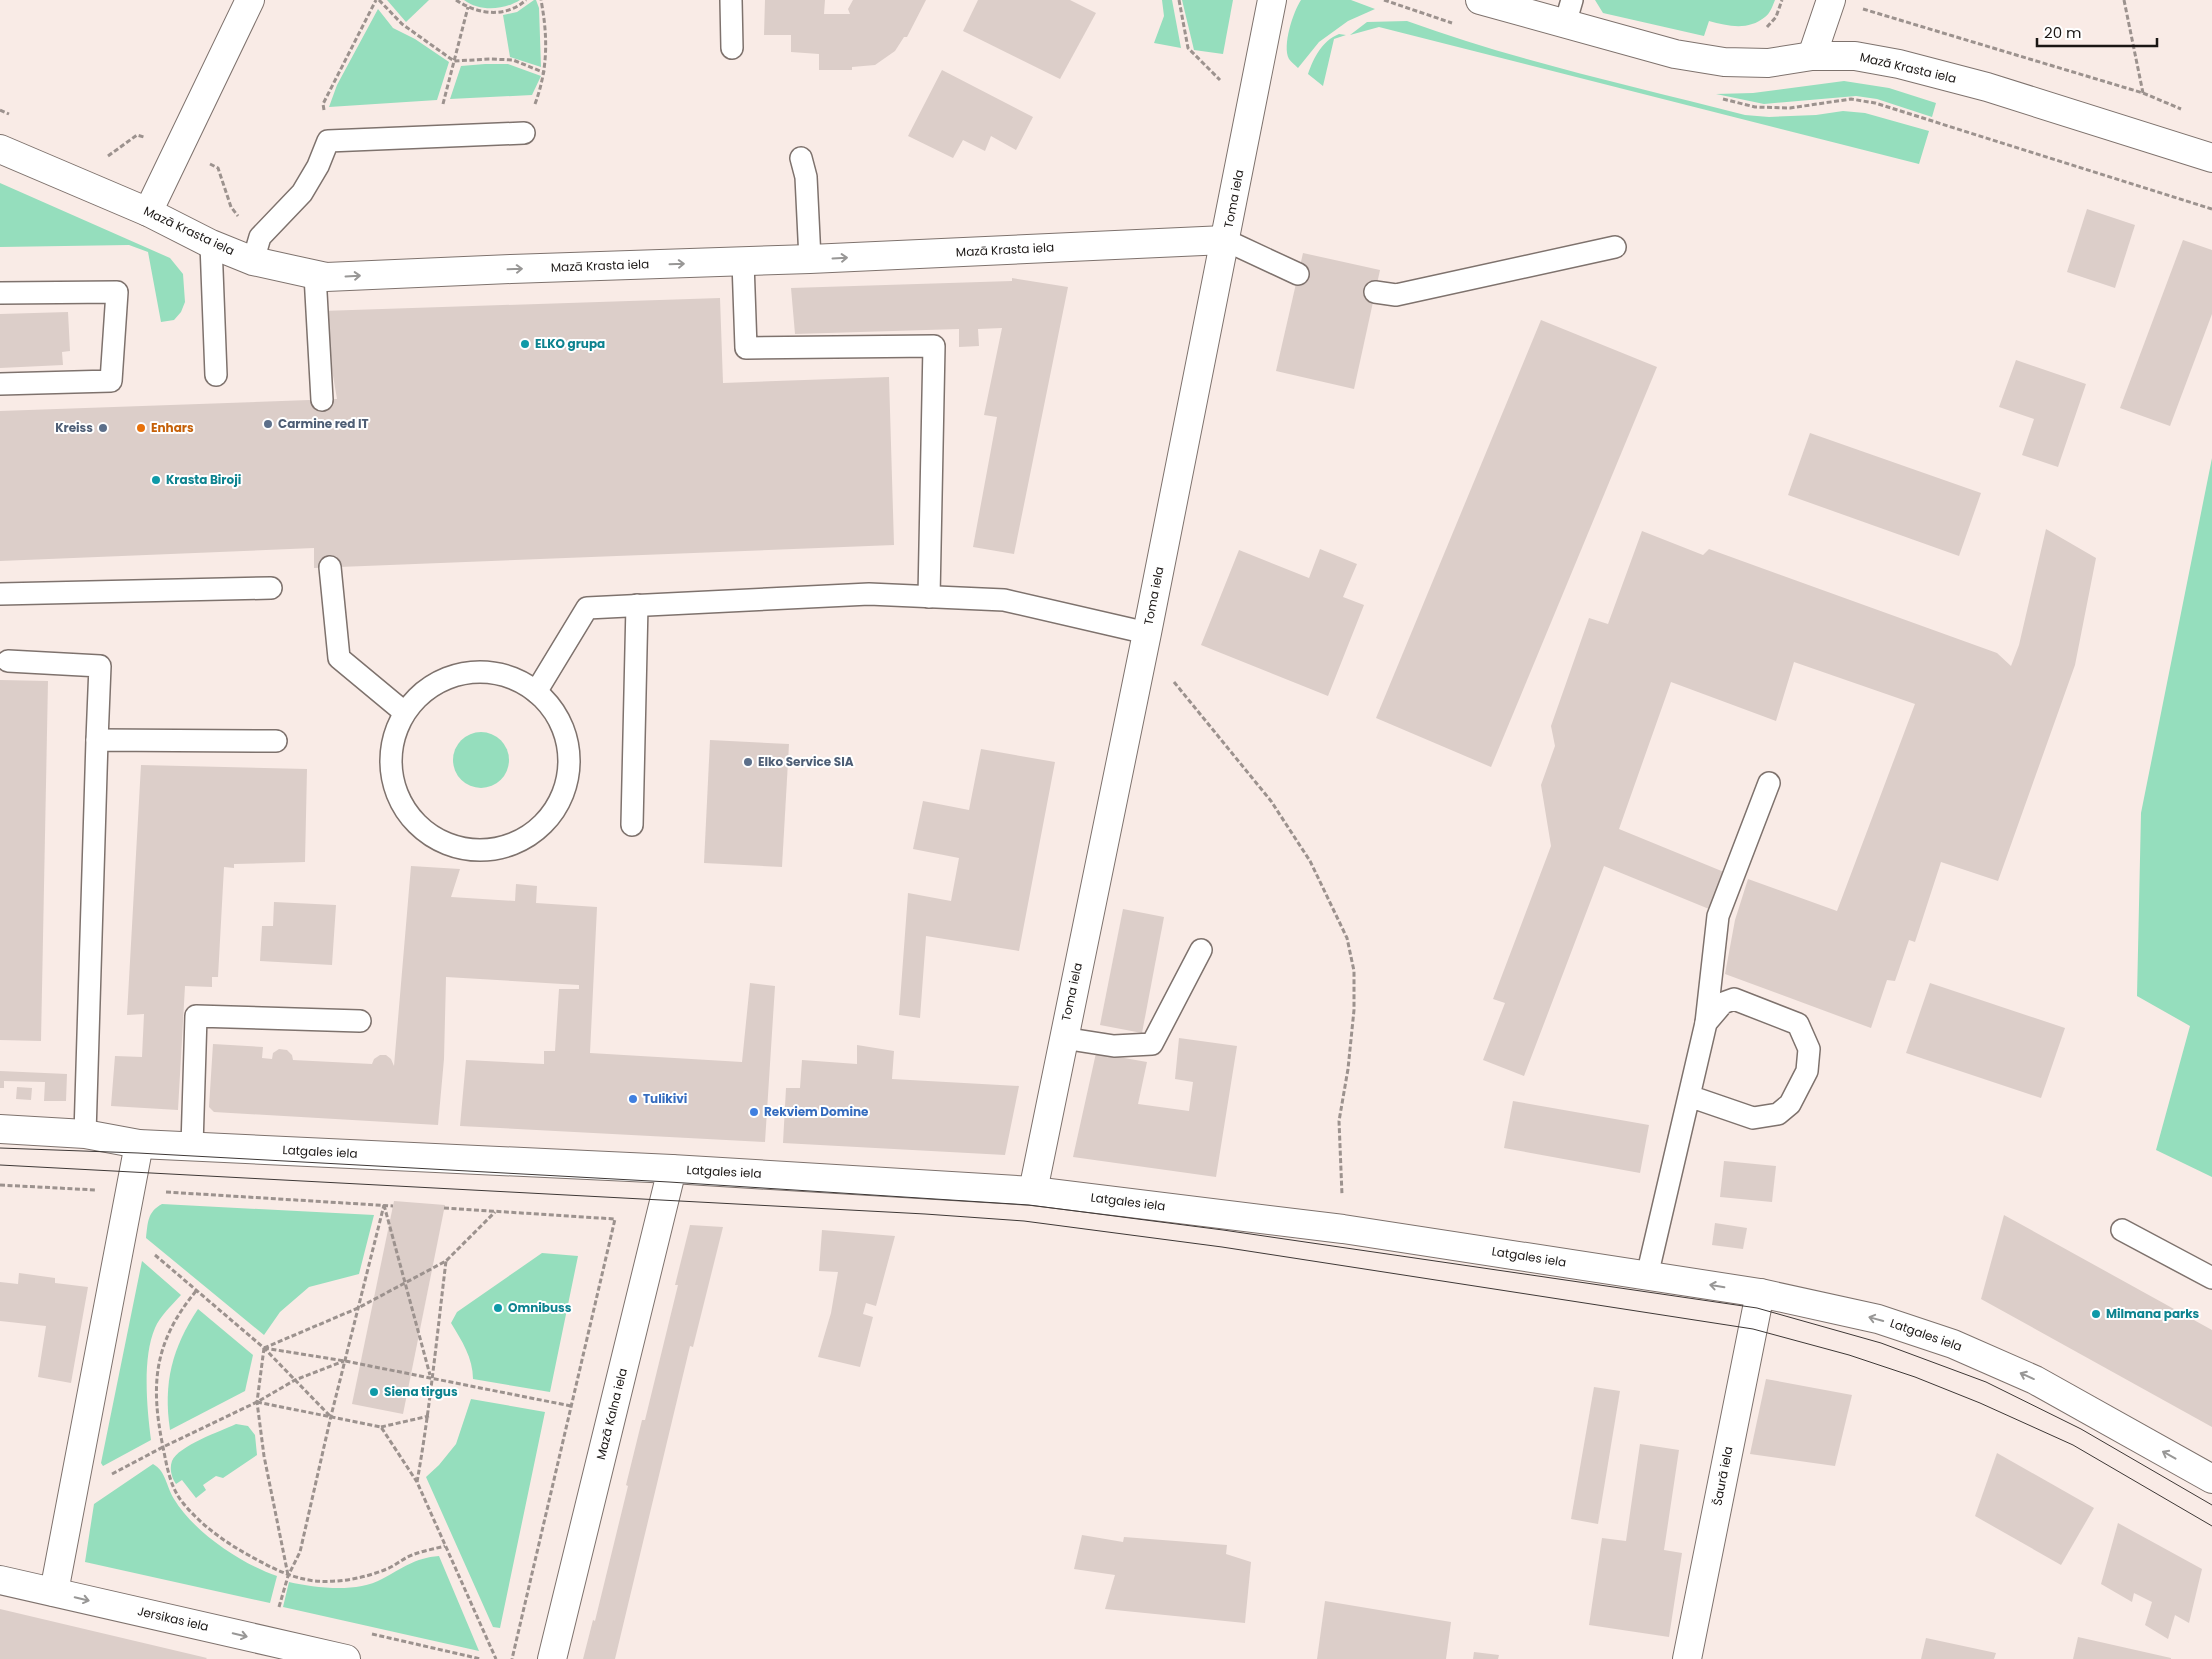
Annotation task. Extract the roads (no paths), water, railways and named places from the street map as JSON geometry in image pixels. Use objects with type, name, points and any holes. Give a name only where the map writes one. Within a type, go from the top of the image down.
[{"type":"street","points":[[148,212],[250,0]]},
{"type":"street","name":"Toma iela","points":[[1032,1191],[1147,633],[1272,0]]},
{"type":"street","name":"Mazā Krasta iela","points":[[1480,0],[1568,12],[1675,54],[1724,62],[1768,63],[1812,56],[1855,56],[1970,82],[2212,158]]},
{"type":"street","points":[[1812,56],[1831,0]]},
{"type":"street","name":"Mazā Krasta iela","points":[[0,149],[148,212],[211,244],[253,261],[326,278],[511,269],[743,262],[1226,240]]},
{"type":"street","name":"Latgales iela","points":[[0,1130],[86,1134],[139,1144],[672,1169],[1032,1191],[1342,1229],[1760,1293],[1878,1319],[1954,1344],[2035,1380],[2212,1479]]},
{"type":"street","points":[[54,1592],[139,1144]]},
{"type":"street","name":"Mazā Kalna iela","points":[[552,1659],[672,1169]]},
{"type":"street","name":"Šaurā iela","points":[[1687,1659],[1760,1293]]},
{"type":"street","name":"Jersikas iela","points":[[0,1580],[346,1659]]},
{"type":"lane","points":[[731,0],[732,48]]},
{"type":"lane","points":[[253,261],[260,237],[302,193],[318,166],[328,140],[524,133]]},
{"type":"lane","points":[[801,158],[806,177],[810,259]]},
{"type":"lane","points":[[1226,240],[1298,274]]},
{"type":"lane","points":[[211,244],[216,375]]},
{"type":"lane","points":[[1375,292],[1396,295],[1615,247]]},
{"type":"lane","points":[[743,262],[746,348],[934,346],[929,597]]},
{"type":"lane","points":[[315,275],[322,400]]},
{"type":"lane","points":[[0,293],[117,292],[111,380],[0,384]]},
{"type":"lane","points":[[330,567],[339,658],[404,712]]},
{"type":"lane","points":[[0,594],[271,588]]},
{"type":"lane","points":[[536,692],[588,608],[869,594],[1004,600],[1147,633]]},
{"type":"lane","points":[[632,825],[637,605]]},
{"type":"lane","points":[[8,660],[100,666],[86,1134]]},
{"type":"lane","points":[[482,672],[511,677],[536,692],[555,714],[567,740],[569,768],[562,796],[547,820],[525,838],[498,849],[469,850],[440,842],[415,824],[398,799],[390,770],[392,740],[404,712],[425,690],[452,676],[482,672]]},
{"type":"lane","points":[[98,740],[276,741]]},
{"type":"lane","points":[[1647,1276],[1706,1024],[1718,916],[1769,784]]},
{"type":"lane","points":[[1063,1038],[1114,1046],[1152,1044],[1201,950]]},
{"type":"lane","points":[[1689,1096],[1753,1118],[1778,1114],[1790,1104],[1807,1071],[1809,1049],[1798,1024],[1734,999],[1723,1003],[1706,1024]]},
{"type":"lane","points":[[192,1146],[196,1016],[360,1021]]},
{"type":"lane","points":[[2122,1230],[2212,1278]]},
{"type":"tram line","points":[[0,1148],[138,1153],[669,1182],[1029,1205],[1223,1230],[1757,1308],[1881,1343],[1986,1382],[2081,1429],[2212,1505]]},
{"type":"tram line","points":[[0,1165],[925,1214],[1024,1221],[1222,1247],[1753,1329],[1849,1355],[1915,1377],[1980,1403],[2073,1445],[2212,1526]]},
{"type":"place","name":"ELKO grupa","points":[[525,344]]},
{"type":"place","name":"Carmine red IT","points":[[268,424]]},
{"type":"place","name":"Kreiss","points":[[103,428]]},
{"type":"place","name":"Enhars","points":[[141,428]]},
{"type":"place","name":"Krasta Biroji","points":[[156,480]]},
{"type":"place","name":"Elko Service SIA","points":[[748,762]]},
{"type":"place","name":"Tulikivi","points":[[633,1099]]},
{"type":"place","name":"Rekviem Domine","points":[[754,1112]]},
{"type":"place","name":"Omnibuss","points":[[498,1308]]},
{"type":"place","name":"Milmana parks","points":[[2096,1314]]},
{"type":"place","name":"Siena tirgus","points":[[374,1392]]}]
